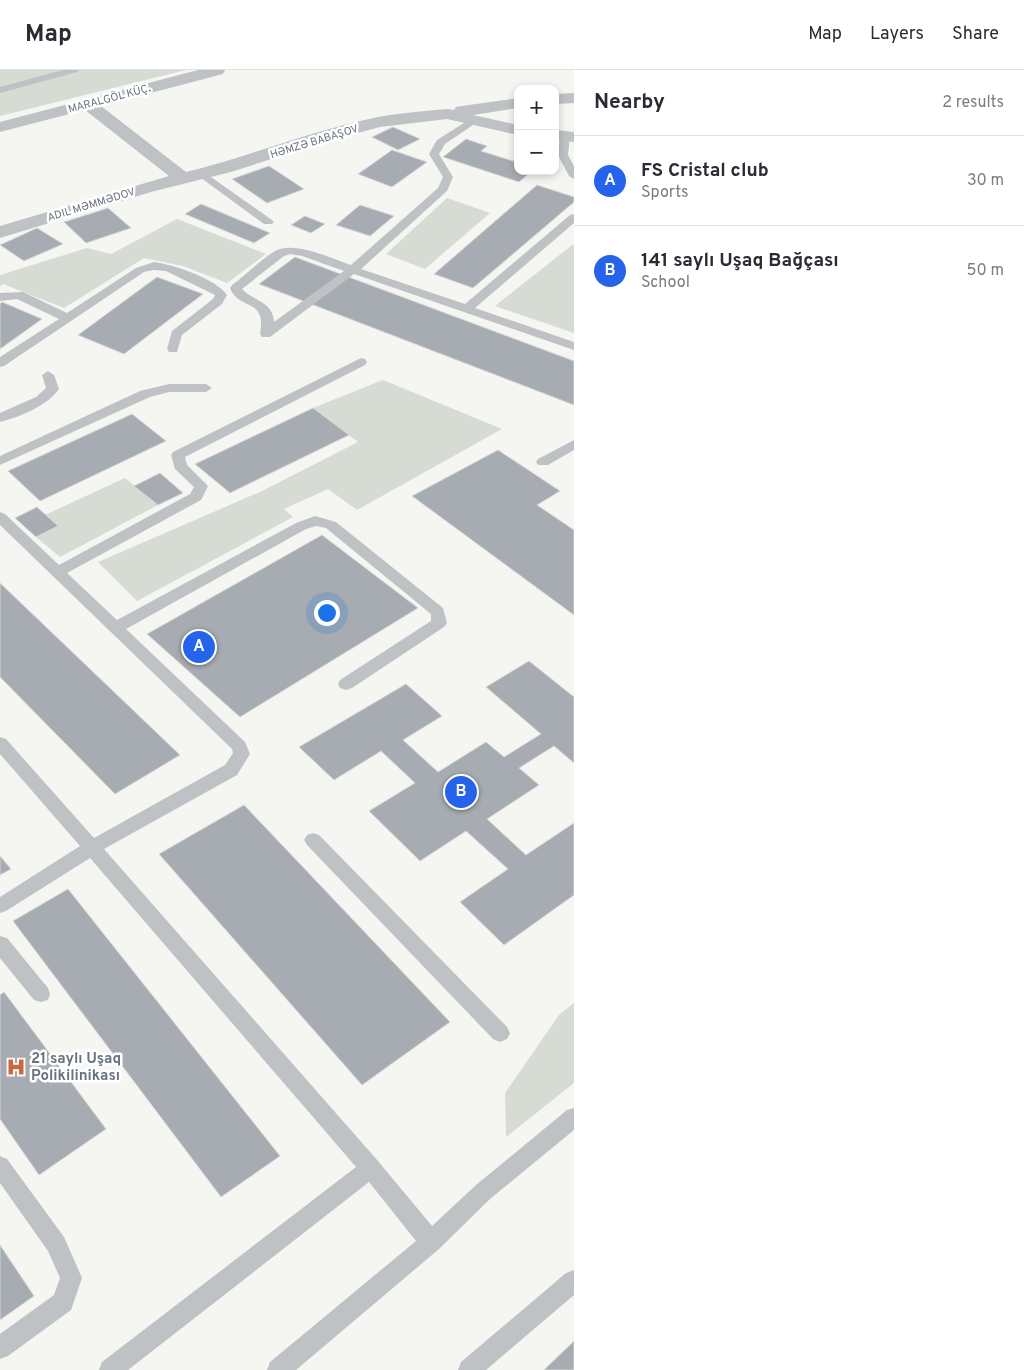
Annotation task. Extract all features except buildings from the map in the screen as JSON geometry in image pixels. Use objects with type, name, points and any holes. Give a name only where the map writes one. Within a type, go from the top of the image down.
[{"type":"street","name":"MARALGÖL KÜÇ.","points":[[0,127],[218,70]]},
{"type":"street","points":[[559,99],[574,98]]},
{"type":"street","points":[[88,104],[182,178]]},
{"type":"street","name":"HƏMZƏ BABAŞOV","points":[[182,178],[378,122],[514,104]]},
{"type":"street","name":"HƏMZƏ BABAŞOV","points":[[447,114],[514,129]]},
{"type":"street","name":"ADIL MƏMMƏDOV","points":[[0,232],[182,178]]},
{"type":"lane","points":[[0,90],[74,70]]},
{"type":"lane","points":[[475,119],[441,142],[434,154],[448,178],[443,190],[354,269],[266,334],[270,321],[264,308],[238,293],[236,288],[280,253],[290,251],[304,253],[354,269],[574,346]]},
{"type":"lane","points":[[565,136],[563,155],[574,176]]},
{"type":"lane","points":[[201,173],[268,222]]},
{"type":"lane","points":[[467,309],[574,217]]},
{"type":"lane","points":[[0,363],[140,270],[154,266],[169,268],[217,290],[221,295],[218,301],[176,334],[173,349]]},
{"type":"lane","points":[[0,297],[19,295],[68,318]]},
{"type":"lane","points":[[57,572],[196,498],[201,486],[180,466],[178,456],[361,362]]},
{"type":"lane","points":[[0,418],[41,400],[53,389],[48,375]]},
{"type":"lane","points":[[0,461],[145,394],[169,388],[206,388]]},
{"type":"lane","points":[[543,462],[574,444]]},
{"type":"lane","points":[[0,517],[238,746],[242,754],[231,770],[91,848],[0,906]]},
{"type":"lane","points":[[116,628],[301,526],[315,521],[331,525],[438,612],[438,623],[346,684]]},
{"type":"lane","points":[[0,743],[371,1168],[431,1242]]},
{"type":"lane","points":[[313,840],[500,1033]]},
{"type":"lane","points":[[0,944],[41,994]]},
{"type":"lane","points":[[278,1370],[431,1242],[482,1192],[574,1117]]},
{"type":"lane","points":[[0,1166],[56,1244],[71,1278],[63,1302],[0,1348]]},
{"type":"lane","points":[[110,1370],[371,1168]]},
{"type":"lane","points":[[469,1370],[574,1281]]},
{"type":"shaded area","points":[[0,70],[186,70],[0,116]]},
{"type":"shaded area","points":[[447,198],[490,213],[425,269],[386,254]]},
{"type":"shaded area","points":[[177,219],[266,254],[227,283],[183,266],[144,258],[64,308],[3,284],[0,286],[0,275],[87,248],[111,254]]},
{"type":"shaded area","points":[[574,245],[574,333],[495,306]]},
{"type":"shaded area","points":[[383,380],[502,429],[357,510],[328,489],[284,509],[293,517],[137,601],[98,562],[262,491],[358,442],[313,408]]},
{"type":"shaded area","points":[[125,478],[158,505],[60,557],[36,537],[57,527],[45,515]]},
{"type":"shaded area","points":[[574,1003],[574,1083],[506,1137],[505,1093],[559,1015]]},
{"type":"place","name":"FS Cristal club","points":[[199,647]]},
{"type":"place","name":"141 saylı Uşaq Bağçası","points":[[461,792]]},
{"type":"place","name":"21 saylı Uşaq Polikilinikası","points":[[16,1067]]}]
